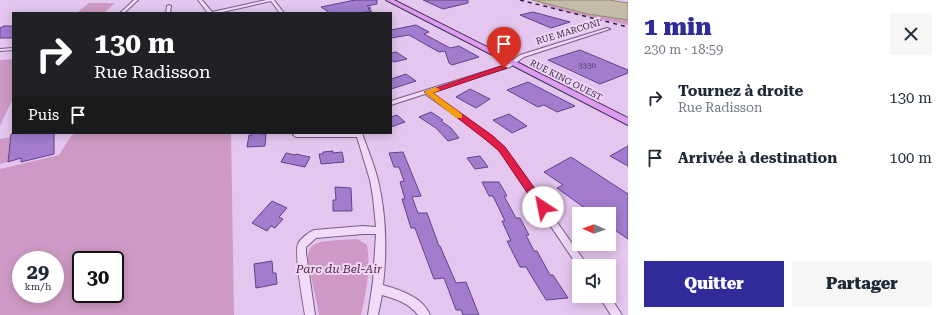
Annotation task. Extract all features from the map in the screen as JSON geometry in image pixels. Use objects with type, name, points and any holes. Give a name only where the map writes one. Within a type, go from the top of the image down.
[{"type":"main road","name":"RUE KING OUEST","points":[[389,0],[515,61],[628,113]]},
{"type":"main road","name":"RUE KING OUEST","points":[[399,0],[628,122]]},
{"type":"street","points":[[123,12],[136,0]]},
{"type":"street","points":[[200,0],[209,12]]},
{"type":"street","points":[[218,12],[272,0],[281,12]]},
{"type":"street","points":[[168,12],[169,6]]},
{"type":"street","name":"RUE MARCONI","points":[[392,103],[428,92],[515,61],[546,47],[608,29]]},
{"type":"street","points":[[0,50],[12,49]]},
{"type":"street","points":[[428,92],[490,138],[502,149],[578,259]]},
{"type":"street","points":[[296,135],[359,134],[373,179],[380,231],[381,259],[378,289],[373,315]]},
{"type":"street","points":[[310,315],[301,253],[302,245],[307,239],[314,234],[363,230],[380,231]]},
{"type":"street","points":[[378,289],[399,294],[410,300],[420,308],[425,315]]},
{"type":"street","points":[[609,303],[617,315]]},
{"type":"green space","points":[[537,2],[588,14],[628,20],[628,25],[571,13]]},
{"type":"green space","points":[[89,3],[115,3],[105,12],[78,12]]},
{"type":"green space","points":[[12,59],[12,100],[0,126],[0,60]]},
{"type":"green space","points":[[74,134],[231,134],[234,315],[0,315],[0,169],[59,155],[72,135]]},
{"type":"green space","points":[[10,137],[8,162],[0,164],[0,139]]},
{"type":"green space","name":"Parc du Bel-Air","points":[[358,239],[367,245],[368,254],[368,272],[361,315],[319,315],[308,262],[308,254],[311,247],[314,244],[326,241]]},
{"type":"shaded area","points":[[532,0],[609,0],[628,3],[628,20],[588,14]]},
{"type":"building","points":[[355,0],[377,0],[377,4],[367,6],[371,8],[368,9],[372,11],[366,12],[328,12],[321,7]]},
{"type":"building","points":[[423,0],[468,0],[468,3],[443,9]]},
{"type":"building","points":[[533,12],[570,22],[551,28],[520,15]]},
{"type":"building","points":[[416,25],[429,32],[424,34],[450,48],[459,46],[479,57],[452,65],[449,63],[445,51],[439,52],[409,35],[392,38],[392,30]]},
{"type":"building","points":[[4,26],[12,26],[12,38],[0,38],[0,28]]},
{"type":"building","points":[[580,50],[628,70],[628,73],[600,84],[548,60]]},
{"type":"building","points":[[396,52],[407,59],[394,62],[392,61],[392,53]]},
{"type":"building","points":[[406,74],[416,81],[392,89],[392,79]]},
{"type":"building","points":[[528,82],[575,106],[557,112],[544,105],[538,107],[507,90]]},
{"type":"building","points":[[470,89],[490,99],[476,108],[456,97]]},
{"type":"building","points":[[431,112],[443,120],[441,121],[451,128],[459,138],[448,141],[436,128],[419,117]]},
{"type":"building","points":[[509,114],[527,126],[512,133],[493,120]]},
{"type":"building","points":[[397,115],[405,122],[392,127],[392,117]]},
{"type":"building","points":[[11,134],[54,134],[54,154],[21,162],[21,158],[8,162]]},
{"type":"building","points":[[266,134],[265,146],[247,147],[249,135]]},
{"type":"building","points":[[628,146],[628,166],[610,156]]},
{"type":"building","points":[[333,151],[333,153],[342,152],[344,162],[321,164],[319,154]]},
{"type":"building","points":[[403,152],[421,196],[412,197],[418,213],[427,213],[439,246],[456,283],[466,282],[479,315],[463,315],[461,310],[456,310],[444,278],[434,279],[415,228],[411,228],[402,199],[405,199],[400,182],[404,181],[399,167],[394,167],[389,153]]},
{"type":"building","points":[[286,153],[310,157],[305,167],[281,162]]},
{"type":"building","points":[[480,156],[488,167],[475,169],[467,158]]},
{"type":"building","points":[[571,157],[628,194],[628,239],[616,231],[616,207],[583,207],[557,188],[563,185],[544,172]]},
{"type":"building","points":[[482,182],[499,182],[507,196],[504,196],[516,218],[520,218],[529,235],[526,235],[534,251],[537,251],[550,275],[553,275],[568,298],[546,300],[526,267],[520,267],[507,241],[511,241],[502,221],[505,221],[493,196],[489,196]]},
{"type":"building","points":[[335,187],[351,188],[352,211],[333,211],[333,200],[336,200]]},
{"type":"building","points":[[272,201],[287,208],[279,217],[283,219],[275,228],[271,226],[267,231],[252,223]]},
{"type":"building","points":[[272,261],[273,273],[276,273],[277,284],[256,288],[254,264]]},
{"type":"railway","points":[[520,0],[628,27]]},
{"type":"slow traffic","points":[[436,90],[428,92],[459,116]]},
{"type":"route","points":[[504,68],[428,92],[490,138],[502,149],[543,207]]}]
